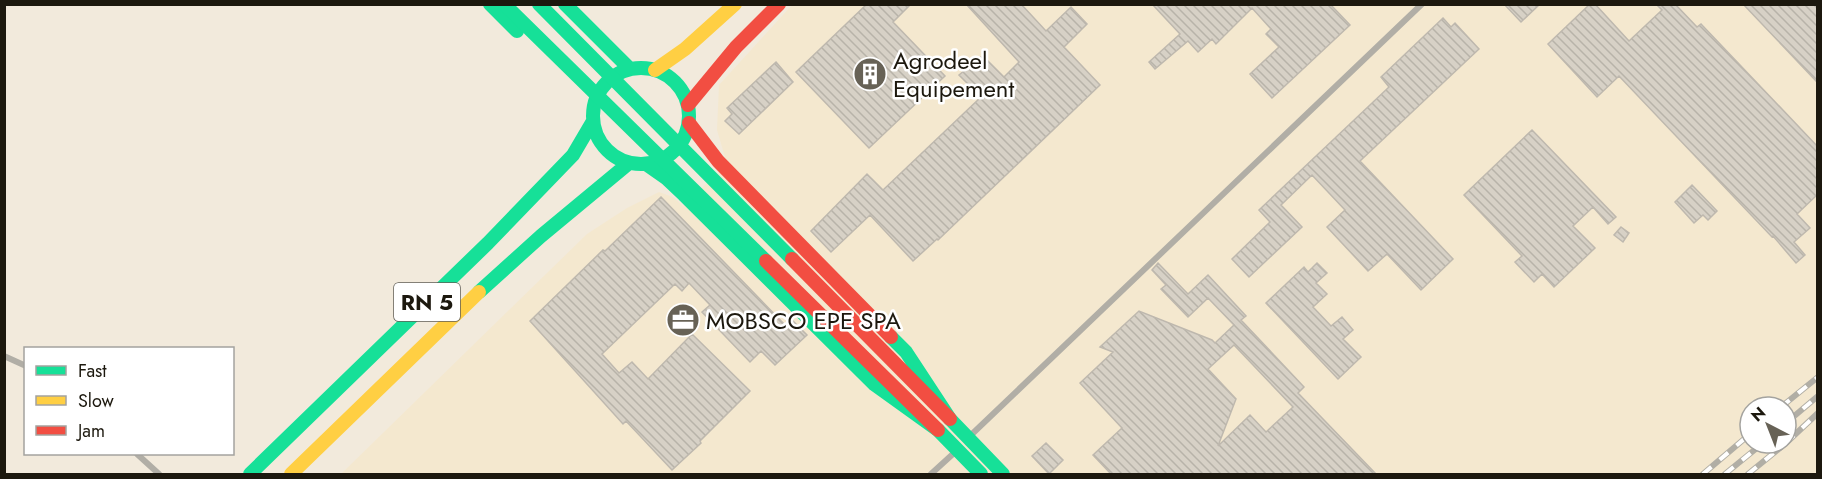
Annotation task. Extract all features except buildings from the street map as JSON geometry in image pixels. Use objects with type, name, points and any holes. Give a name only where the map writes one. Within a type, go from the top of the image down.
[{"type":"highway","points":[[490,4],[594,106]]},
{"type":"highway","points":[[504,4],[981,474]]},
{"type":"highway","points":[[539,4],[1003,474]]},
{"type":"highway","points":[[565,4],[630,69]]},
{"type":"highway","points":[[656,70],[685,50],[735,4]]},
{"type":"highway","points":[[688,105],[736,47],[779,4]]},
{"type":"highway","points":[[630,69],[656,70],[667,75],[684,93],[688,105],[689,123],[686,135],[670,155],[659,161],[646,164],[628,163],[604,147],[598,139],[593,121],[598,93],[606,82],[630,69]]},
{"type":"highway","name":"RN 5","points":[[250,474],[546,183],[573,155],[593,121]]},
{"type":"highway","points":[[689,123],[718,161],[906,352],[950,419]]},
{"type":"highway","name":"RN 5","points":[[291,474],[501,272],[568,211],[628,163]]},
{"type":"highway","points":[[646,164],[678,189],[874,384],[938,430]]},
{"type":"lane","points":[[931,474],[1422,4]]},
{"type":"lane","points":[[4,356],[24,365]]},
{"type":"lane","points":[[139,455],[159,474]]},
{"type":"shaded area","points":[[792,5],[1817,5],[1817,474],[341,474],[587,234],[627,208],[659,192],[673,197],[683,206],[727,164],[717,130],[719,85]]},
{"type":"railway","points":[[1796,395],[1818,377]]},
{"type":"railway","points":[[1798,413],[1818,396]]},
{"type":"railway","points":[[1798,432],[1818,413]]},
{"type":"railway","points":[[1703,474],[1738,444]]},
{"type":"railway","points":[[1725,474],[1748,455]]},
{"type":"railway","points":[[1748,474],[1771,455]]},
{"type":"traffic: fast","points":[[490,4],[517,31]]},
{"type":"traffic: fast","points":[[504,4],[766,261]]},
{"type":"traffic: fast","points":[[539,4],[792,259]]},
{"type":"traffic: fast","points":[[565,4],[630,69]]},
{"type":"traffic: fast","points":[[641,68],[659,71],[675,82],[686,98],[689,116],[686,134],[675,150],[659,161],[641,164],[623,161],[607,150],[596,134],[593,116],[596,98],[607,82],[623,71],[641,68]]},
{"type":"traffic: fast","points":[[250,474],[488,243],[573,155],[593,121]]},
{"type":"traffic: fast","points":[[479,292],[541,236],[629,163]]},
{"type":"traffic: fast","points":[[646,164],[684,195],[874,384],[938,430],[981,474]]},
{"type":"traffic: fast","points":[[891,337],[906,352],[950,419],[1003,474]]},
{"type":"traffic: slow","points":[[655,70],[685,49],[735,4]]},
{"type":"traffic: slow","points":[[291,474],[479,292]]},
{"type":"traffic: jam","points":[[688,105],[736,47],[779,4]]},
{"type":"traffic: jam","points":[[689,123],[718,161],[891,337]]},
{"type":"traffic: jam","points":[[792,259],[950,419]]},
{"type":"traffic: jam","points":[[766,261],[938,430]]},
{"type":"place","name":"Agrodeel Equipement","points":[[870,74]]},
{"type":"place","name":"MOBSCO EPE SPA","points":[[683,320]]}]
